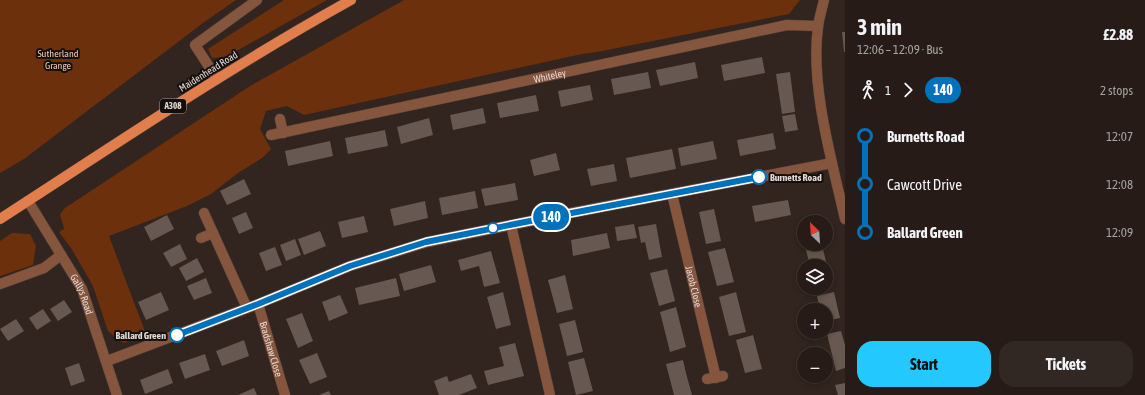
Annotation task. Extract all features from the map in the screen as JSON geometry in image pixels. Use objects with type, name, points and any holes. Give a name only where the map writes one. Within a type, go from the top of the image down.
[{"type":"main road","name":"Maidenhead Road","points":[[0,220],[163,113],[295,31],[351,0]]},
{"type":"street","points":[[217,80],[195,45],[257,0]]},
{"type":"street","points":[[824,0],[818,26],[816,61],[821,111],[845,219]]},
{"type":"street","name":"Whiteley","points":[[271,135],[787,24],[818,26]]},
{"type":"street","points":[[280,119],[283,132]]},
{"type":"street","points":[[107,362],[258,304],[350,266],[426,242],[832,163]]},
{"type":"street","name":"Jacob Close","points":[[672,194],[715,378]]},
{"type":"street","name":"Gallys Road","points":[[28,201],[82,289],[117,395]]},
{"type":"street","points":[[204,214],[247,308]]},
{"type":"street","points":[[510,225],[550,395]]},
{"type":"street","points":[[201,238],[213,233]]},
{"type":"street","points":[[0,284],[44,268],[61,255]]},
{"type":"street","name":"Bradshaw Close","points":[[258,304],[285,395]]},
{"type":"green space","name":"Sutherland Grange","points":[[0,0],[236,0],[203,23],[24,159],[0,173]]},
{"type":"green space","points":[[284,0],[327,0],[226,57],[212,58],[208,49]]},
{"type":"green space","points":[[404,0],[800,0],[789,14],[582,54],[304,115],[287,106],[266,111],[260,129],[271,149],[262,158],[238,173],[211,194],[187,206],[109,236],[146,334],[124,343],[108,331],[93,286],[71,248],[59,232],[64,229],[60,214],[65,208],[250,86]]},
{"type":"green space","points":[[12,233],[30,234],[36,246],[33,265],[0,276],[0,241]]},
{"type":"building","points":[[842,32],[845,32],[845,52],[844,52]]},
{"type":"building","points":[[762,57],[765,73],[724,81],[721,65]]},
{"type":"building","points":[[695,62],[698,78],[660,86],[656,70]]},
{"type":"building","points":[[648,72],[651,88],[614,95],[611,79]]},
{"type":"building","points":[[790,72],[795,112],[782,114],[776,74]]},
{"type":"building","points":[[590,85],[593,100],[561,107],[558,91]]},
{"type":"building","points":[[536,95],[539,111],[500,118],[497,103]]},
{"type":"building","points":[[483,108],[486,123],[453,130],[450,115]]},
{"type":"building","points":[[795,114],[798,130],[785,132],[782,116]]},
{"type":"building","points":[[429,118],[433,135],[401,144],[397,127]]},
{"type":"building","points":[[385,130],[388,146],[348,154],[345,138]]},
{"type":"building","points":[[773,133],[776,149],[740,156],[737,140]]},
{"type":"building","points":[[330,141],[333,156],[288,166],[285,151]]},
{"type":"building","points":[[713,141],[717,159],[681,166],[678,148]]},
{"type":"building","points":[[672,149],[676,169],[630,178],[626,158]]},
{"type":"building","points":[[556,153],[560,170],[534,176],[530,160]]},
{"type":"building","points":[[614,164],[617,181],[591,186],[587,169]]},
{"type":"building","points":[[244,179],[251,194],[227,205],[220,191]]},
{"type":"building","points":[[515,183],[518,200],[485,206],[481,189]]},
{"type":"building","points":[[475,191],[478,208],[442,215],[439,198]]},
{"type":"building","points":[[788,200],[791,215],[755,222],[752,206]]},
{"type":"building","points":[[425,201],[428,218],[394,226],[390,209]]},
{"type":"building","points":[[714,209],[721,241],[706,244],[699,212]]},
{"type":"building","points":[[246,212],[253,228],[239,234],[232,218]]},
{"type":"building","points":[[167,215],[174,229],[151,241],[144,227]]},
{"type":"building","points":[[364,216],[368,232],[342,238],[338,222]]},
{"type":"building","points":[[634,224],[637,238],[617,241],[615,227]]},
{"type":"building","points":[[656,224],[662,257],[649,260],[645,242],[641,243],[638,227]]},
{"type":"building","points":[[320,231],[326,246],[304,255],[298,239]]},
{"type":"building","points":[[607,233],[610,248],[573,256],[571,240]]},
{"type":"building","points":[[295,239],[301,255],[286,261],[280,245]]},
{"type":"building","points":[[180,244],[187,259],[171,267],[163,253]]},
{"type":"building","points":[[275,247],[282,265],[266,271],[259,253]]},
{"type":"building","points":[[725,248],[734,282],[717,286],[708,252]]},
{"type":"building","points":[[491,251],[500,283],[484,287],[479,266],[461,271],[458,260]]},
{"type":"building","points":[[806,251],[823,251],[825,259],[808,259]]},
{"type":"building","points":[[197,258],[204,272],[186,281],[179,268]]},
{"type":"building","points":[[431,265],[436,282],[404,291],[399,274]]},
{"type":"building","points":[[667,269],[675,301],[659,306],[650,273]]},
{"type":"building","points":[[565,275],[573,309],[557,313],[548,280]]},
{"type":"building","points":[[206,278],[212,293],[194,300],[187,286]]},
{"type":"building","points":[[396,278],[400,296],[359,305],[355,288]]},
{"type":"building","points":[[161,292],[169,310],[146,320],[138,302]]},
{"type":"building","points":[[503,292],[511,325],[496,329],[487,297]]},
{"type":"building","points":[[736,292],[746,332],[729,336],[719,297]]},
{"type":"building","points":[[833,292],[840,318],[833,320],[833,303],[818,303],[817,296],[833,295]]},
{"type":"building","points":[[340,295],[348,313],[329,321],[322,302]]},
{"type":"building","points":[[64,300],[72,312],[58,321],[50,309]]},
{"type":"building","points":[[676,307],[686,347],[670,352],[660,312]]},
{"type":"building","points":[[43,309],[51,321],[37,330],[29,318]]},
{"type":"building","points":[[302,313],[313,341],[298,348],[286,319]]},
{"type":"building","points":[[16,319],[24,331],[8,341],[0,329]]},
{"type":"building","points":[[575,320],[583,352],[567,356],[559,324]]},
{"type":"building","points":[[841,331],[845,345],[845,368],[836,371],[833,359],[833,347],[830,347],[828,339],[833,339],[833,333]]},
{"type":"building","points":[[753,335],[762,369],[745,373],[736,340]]},
{"type":"building","points":[[244,340],[249,356],[222,366],[216,351]]},
{"type":"building","points":[[515,343],[524,376],[488,385],[484,371],[504,366],[499,347]]},
{"type":"building","points":[[317,353],[327,377],[310,384],[299,360]]},
{"type":"building","points":[[205,354],[210,370],[185,379],[179,363]]},
{"type":"building","points":[[584,358],[593,391],[576,395],[568,362]]},
{"type":"building","points":[[683,360],[692,395],[674,395],[666,364]]},
{"type":"building","points":[[79,363],[85,381],[71,386],[65,368]]},
{"type":"building","points":[[168,369],[173,383],[145,394],[140,380]]},
{"type":"building","points":[[471,374],[477,388],[459,395],[439,395],[434,381],[447,376],[449,382]]},
{"type":"building","points":[[845,383],[845,395],[838,395],[835,385]]},
{"type":"building","points":[[254,388],[257,395],[238,395]]},
{"type":"building","points":[[329,391],[331,395],[319,395]]},
{"type":"bus line","name":"140","points":[[177,335],[258,304],[350,266],[426,242],[759,177]]},
{"type":"place","name":"Burnetts Road","points":[[759,177]]},
{"type":"place","name":"Ballard Green","points":[[177,335]]}]
